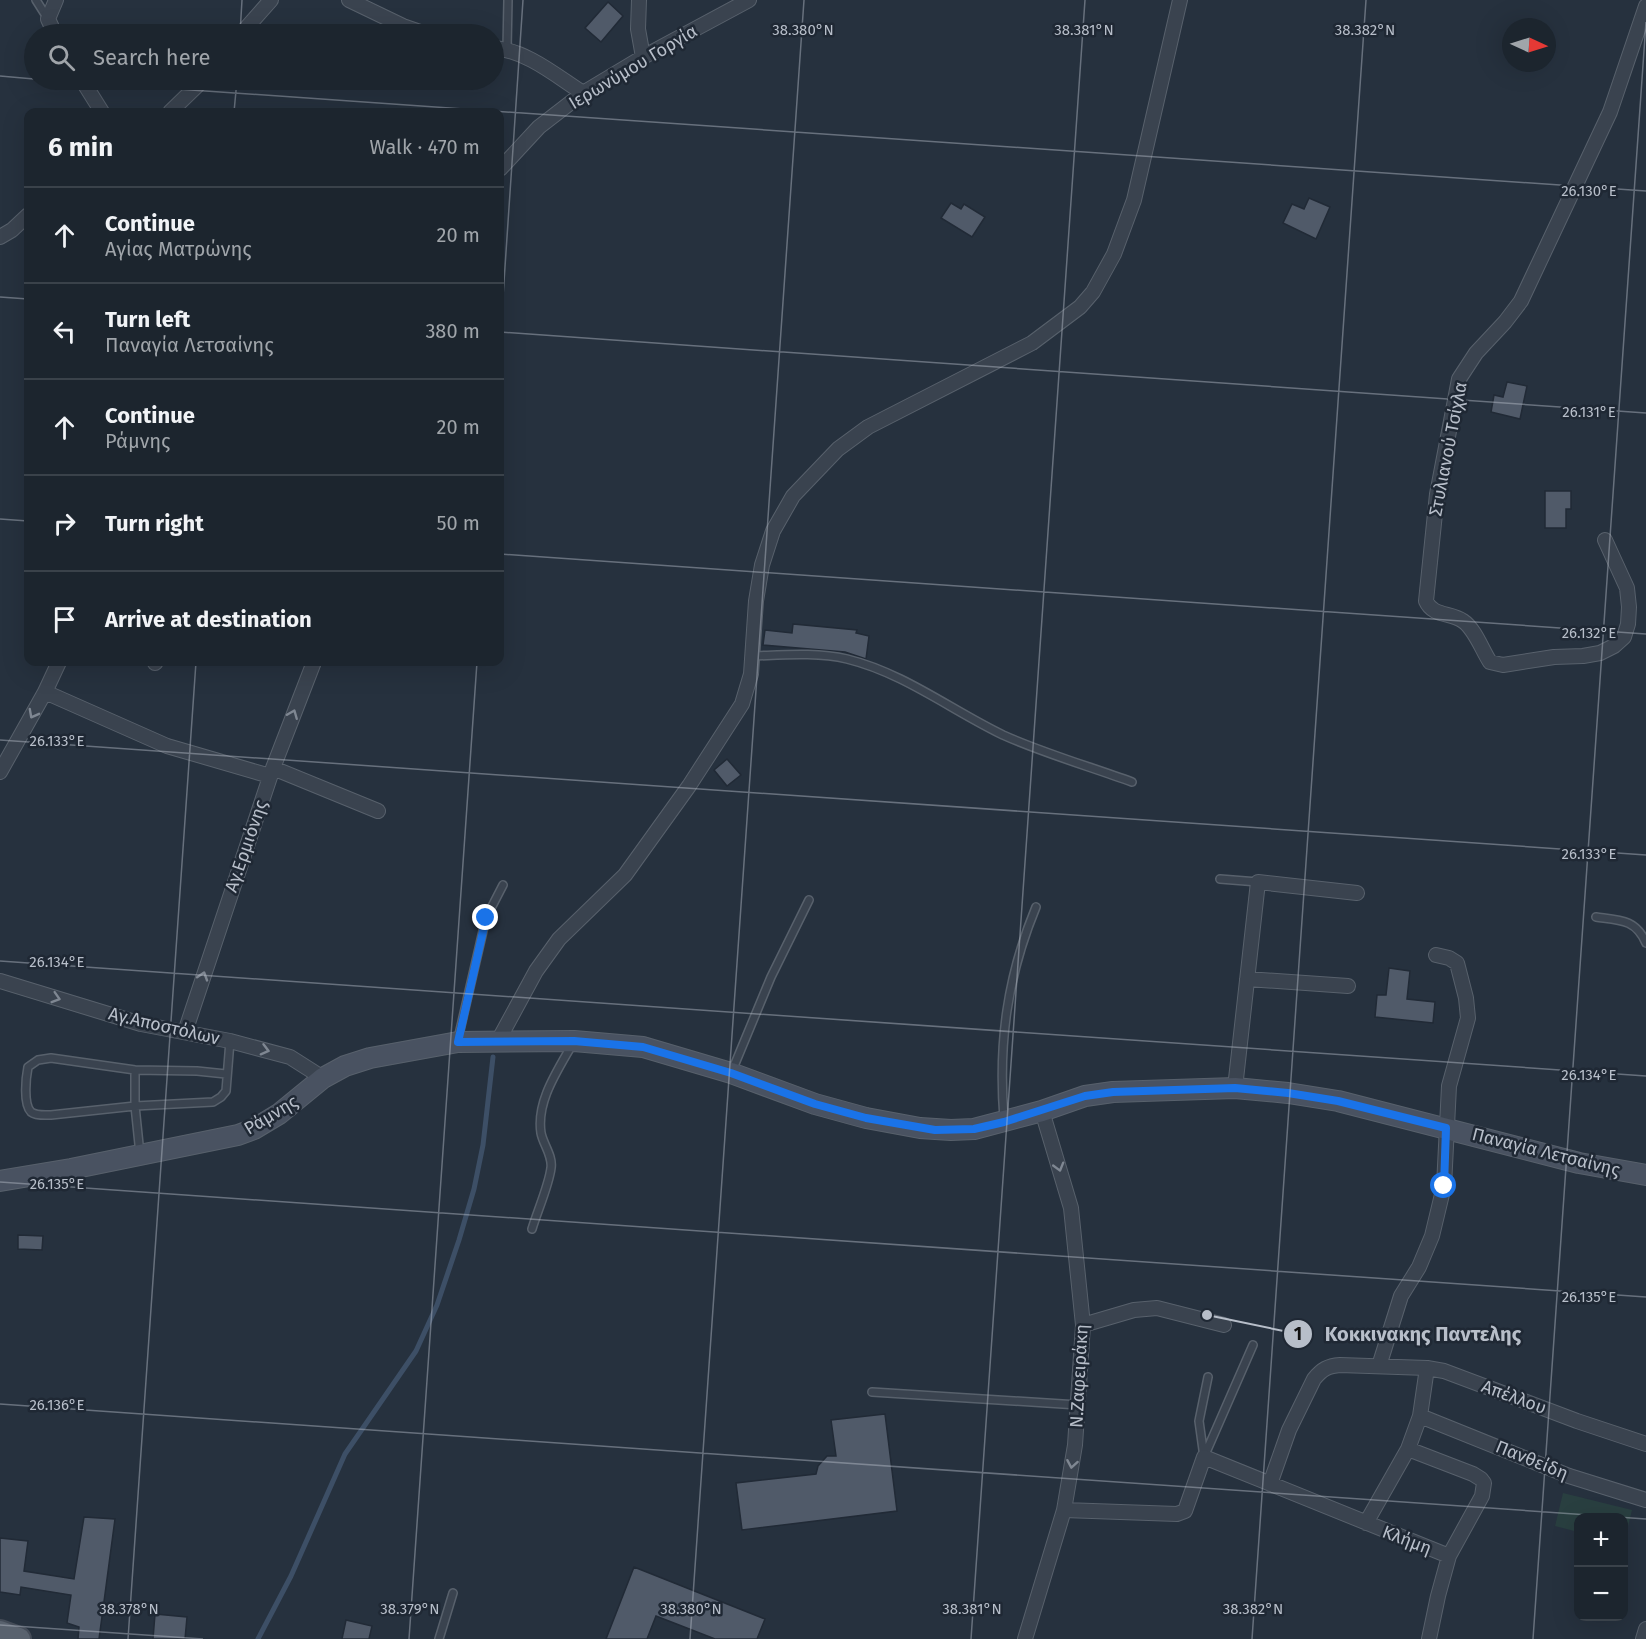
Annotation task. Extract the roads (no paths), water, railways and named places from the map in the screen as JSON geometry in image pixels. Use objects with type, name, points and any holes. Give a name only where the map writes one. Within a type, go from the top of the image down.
[{"type":"main road","name":"Παναγία Λετσαίνης","points":[[498,1041],[574,1041],[643,1047],[731,1073],[815,1104],[896,1124],[951,1130],[974,1129],[1004,1122],[1085,1096],[1113,1092],[1235,1088],[1288,1093],[1338,1101],[1579,1163],[1646,1175]]},
{"type":"main road","name":"Ράμνης","points":[[0,1181],[217,1140],[254,1129],[279,1114],[323,1078],[345,1066],[370,1058],[458,1042],[498,1041]]},
{"type":"street","points":[[50,24],[48,19],[56,0]]},
{"type":"street","points":[[250,24],[271,0]]},
{"type":"street","points":[[349,0],[399,24]]},
{"type":"street","points":[[639,0],[638,29],[643,57]]},
{"type":"street","name":"Ιερωνύμου Γοργία","points":[[504,165],[539,127],[583,93],[643,57],[749,0]]},
{"type":"street","points":[[498,1041],[536,971],[559,939],[626,875],[689,786],[742,704],[749,685],[756,601],[768,541],[793,496],[838,449],[868,427],[1032,343],[1080,307],[1093,292],[1114,254],[1134,200],[1180,0]]},
{"type":"street","name":"Στυλιανού Τσίχλα","points":[[1605,540],[1627,588],[1629,607],[1628,624],[1624,637],[1614,646],[1600,653],[1496,664],[1490,662],[1468,625],[1461,619],[1435,612],[1429,608],[1426,601],[1437,494],[1459,379],[1476,353],[1521,301],[1610,112],[1646,6]]},
{"type":"street","points":[[504,50],[536,62],[583,93]]},
{"type":"street","points":[[88,90],[100,108]]},
{"type":"street","points":[[174,108],[193,90]]},
{"type":"street","points":[[0,237],[24,219]]},
{"type":"street","points":[[0,772],[57,666]]},
{"type":"street","name":"Αγ.Ερμιόνης","points":[[185,1032],[272,772],[312,666]]},
{"type":"street","points":[[45,692],[166,746],[272,772],[378,811]]},
{"type":"street","points":[[1235,1088],[1258,882],[1358,892]]},
{"type":"street","points":[[1379,1366],[1401,1296],[1419,1267],[1432,1236],[1444,1186],[1449,1086],[1468,1018],[1466,998],[1456,963],[1449,958],[1436,955]]},
{"type":"street","points":[[1247,979],[1348,986]]},
{"type":"street","name":"Αγ.Αποστόλων","points":[[0,981],[141,1024],[230,1041],[290,1057],[323,1078]]},
{"type":"street","name":"Ν.Ζαφειράκη","points":[[1025,1639],[1064,1510],[1075,1445],[1083,1325],[1071,1208],[1042,1111]]},
{"type":"street","points":[[1083,1325],[1134,1310],[1157,1308],[1224,1325]]},
{"type":"street","name":"Απέλλου","points":[[1270,1484],[1289,1430],[1314,1379],[1320,1371],[1329,1366],[1427,1368],[1444,1371],[1577,1421],[1646,1444]]},
{"type":"street","points":[[1366,1523],[1408,1449],[1420,1416],[1427,1368]]},
{"type":"street","name":"Πανθείδη","points":[[1420,1416],[1569,1476],[1646,1500]]},
{"type":"street","points":[[1408,1449],[1473,1474],[1481,1479],[1484,1489],[1449,1556],[1430,1639]]},
{"type":"street","points":[[1064,1510],[1177,1514],[1185,1510],[1189,1503],[1204,1457]]},
{"type":"street","name":"Κλήμη","points":[[1204,1457],[1449,1556]]},
{"type":"street","points":[[1643,1639],[1646,1629]]},
{"type":"lane","points":[[36,0],[48,19]]},
{"type":"lane","points":[[504,24],[508,0]]},
{"type":"lane","points":[[752,656],[830,656],[856,662],[901,679],[1005,736],[1132,782]]},
{"type":"lane","points":[[1220,879],[1258,882]]},
{"type":"lane","points":[[458,1042],[486,918],[503,885]]},
{"type":"lane","points":[[731,1073],[771,977],[809,900]]},
{"type":"lane","points":[[1004,1122],[1002,1088],[1005,1027],[1014,968],[1036,907]]},
{"type":"lane","points":[[1596,917],[1634,925],[1646,943]]},
{"type":"lane","points":[[226,1074],[135,1070],[51,1058],[38,1059],[28,1066],[25,1079],[27,1104],[31,1112],[38,1115],[213,1102],[226,1091],[230,1041]]},
{"type":"lane","points":[[532,1229],[552,1167],[540,1123],[544,1102],[550,1085],[574,1041]]},
{"type":"lane","points":[[135,1070],[135,1106],[140,1154]]},
{"type":"lane","points":[[1204,1457],[1253,1345]]},
{"type":"lane","points":[[1204,1457],[1199,1421],[1208,1377]]},
{"type":"lane","points":[[872,1392],[1078,1405]]},
{"type":"lane","points":[[439,1639],[453,1593]]},
{"type":"waterway","points":[[258,1639],[291,1576],[345,1454],[416,1351],[437,1305],[474,1189],[483,1145],[493,1057]]},
{"type":"place","name":"Κοκκινακης Παντελης","points":[[1207,1315]]}]
